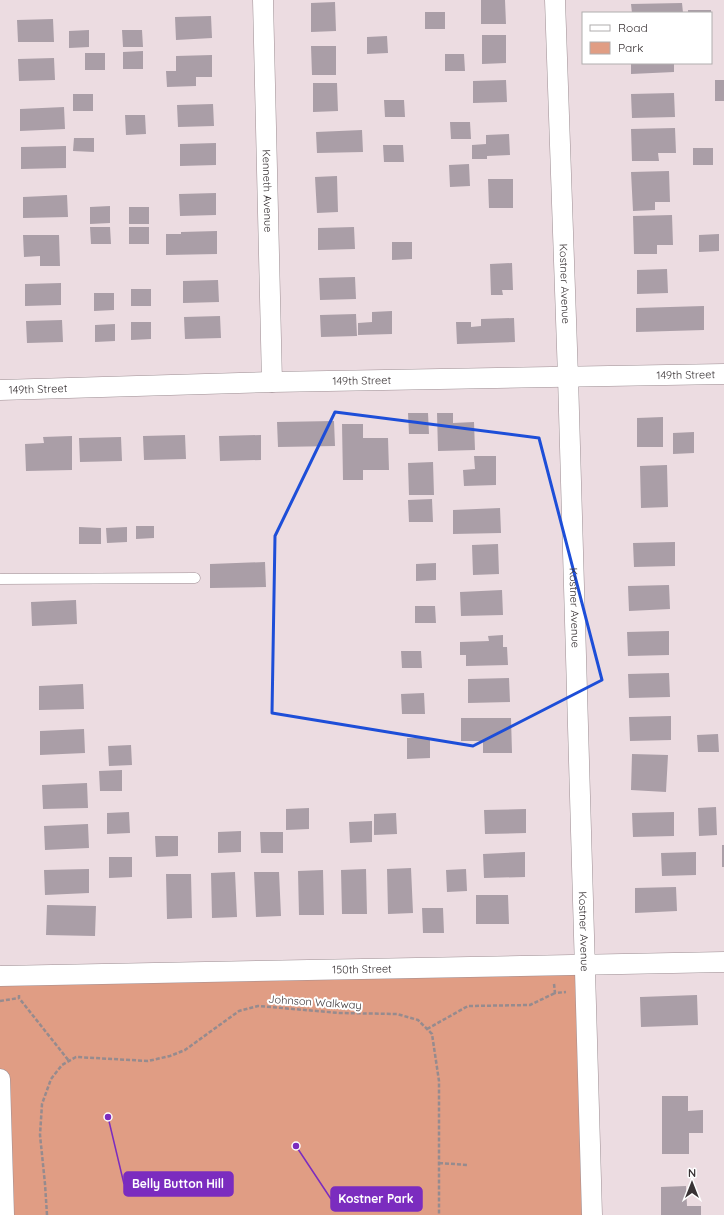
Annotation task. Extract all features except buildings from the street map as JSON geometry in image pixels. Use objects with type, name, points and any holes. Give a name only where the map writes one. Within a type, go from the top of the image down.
[{"type":"street","name":"Kenneth Avenue","points":[[263,0],[272,382]]},
{"type":"street","name":"Kostner Avenue","points":[[555,0],[568,376],[592,1215]]},
{"type":"street","name":"149th Street","points":[[0,390],[272,382],[724,374]]},
{"type":"street","name":"150th Street","points":[[0,976],[584,966],[724,962]]},
{"type":"street","points":[[0,1079],[4,1215]]},
{"type":"lane","points":[[0,579],[195,578]]},
{"type":"path","points":[[20,976],[19,998],[69,1061],[62,1065],[51,1079],[42,1104],[40,1135],[47,1215]]},
{"type":"path","points":[[439,1215],[439,1081],[432,1034],[427,1029],[468,1006],[530,1005],[555,993]]},
{"type":"path","points":[[0,1001],[19,998]]},
{"type":"path","name":"Johnson Walkway","points":[[69,1061],[76,1057],[148,1061],[170,1056],[185,1050],[239,1011],[258,1006],[340,1013],[397,1014],[418,1020],[427,1029]]},
{"type":"path","points":[[439,1163],[468,1164]]},
{"type":"highlighted area","points":[[335,412],[539,438],[602,680],[473,746],[272,713],[275,536]]},
{"type":"green space","points":[[584,966],[592,1215],[4,1215],[0,1076],[0,976]]},
{"type":"place","name":"Belly Button Hill","points":[[108,1117]]},
{"type":"place","name":"Kostner Park","points":[[296,1146]]}]
